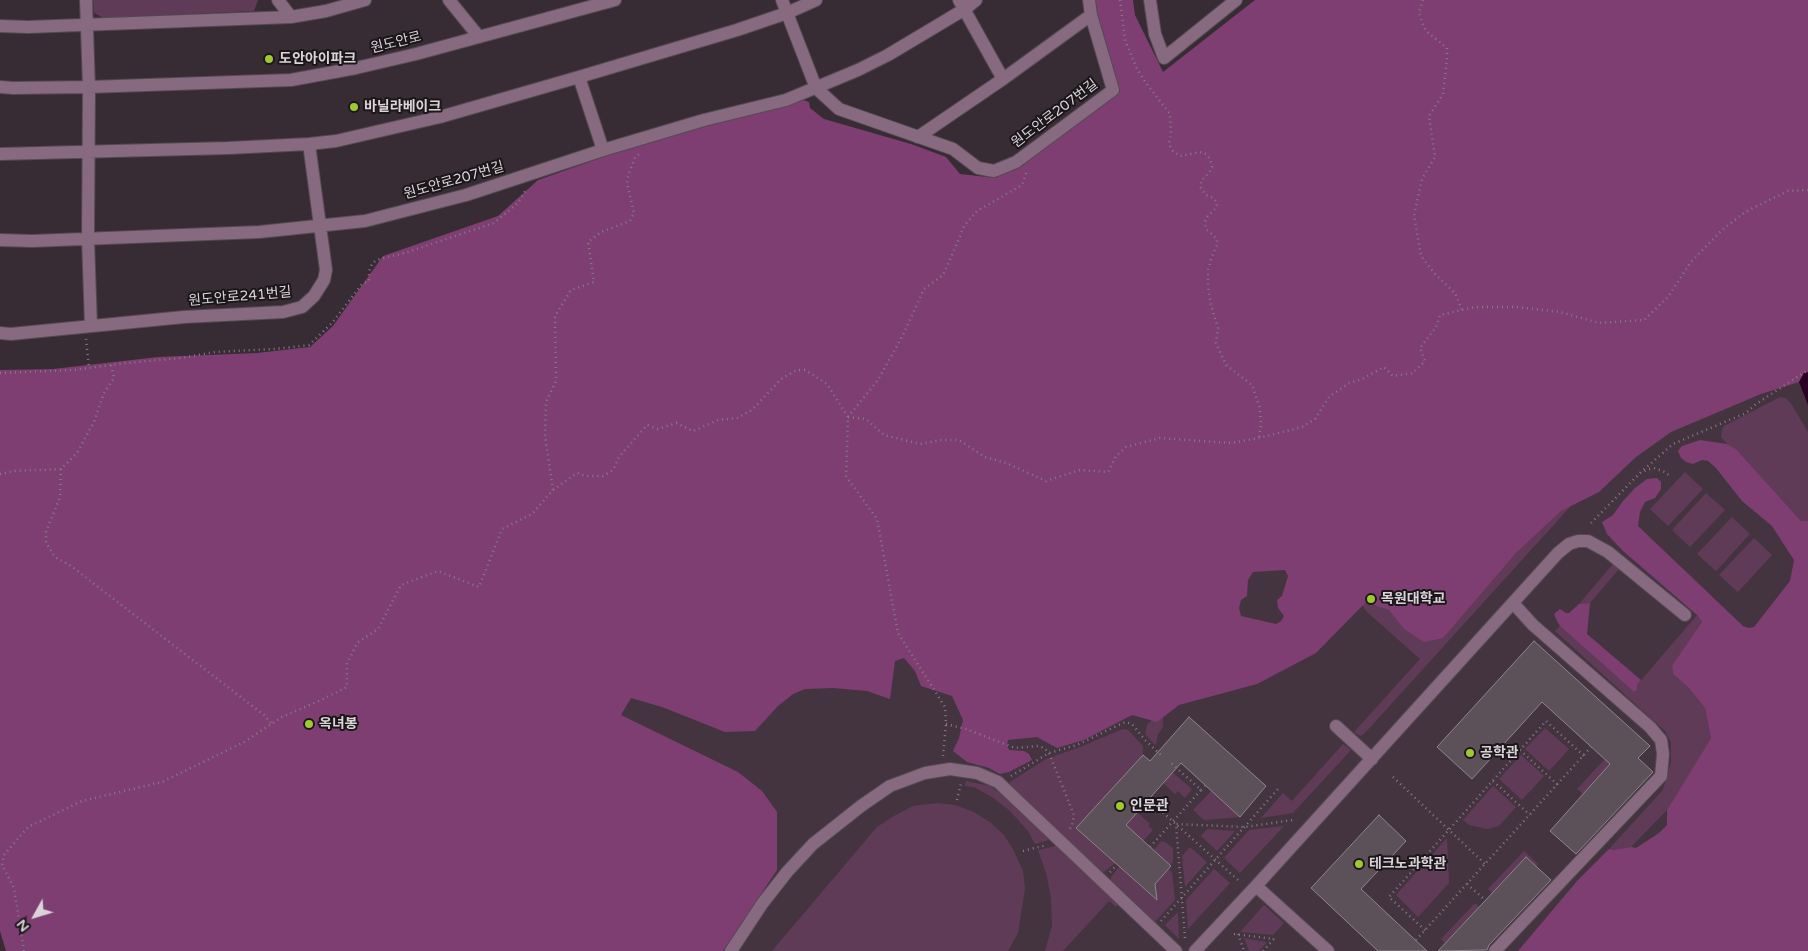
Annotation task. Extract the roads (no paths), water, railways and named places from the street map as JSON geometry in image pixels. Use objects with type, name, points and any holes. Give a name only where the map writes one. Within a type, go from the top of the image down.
[{"type":"street","points":[[86,0],[90,87],[88,327]]},
{"type":"street","points":[[278,0],[291,17]]},
{"type":"street","points":[[0,26],[28,27],[291,17],[326,11],[365,0]]},
{"type":"street","points":[[449,0],[479,37]]},
{"type":"street","name":"원도안로","points":[[0,86],[13,88],[90,87],[291,80],[365,66],[615,0]]},
{"type":"street","name":"원도안로207번길","points":[[782,0],[816,88],[839,110],[953,149],[978,168],[994,171],[1016,162],[1113,90],[1091,14],[1089,0]]},
{"type":"street","points":[[0,154],[228,148],[309,144],[336,140],[440,117],[579,77],[737,30],[787,13],[816,0]]},
{"type":"street","name":"원도안로207번길","points":[[88,239],[259,232],[366,221],[466,195],[603,150],[704,120],[786,100],[888,55],[962,4],[976,0]]},
{"type":"street","points":[[1150,0],[1155,34],[1164,58],[1236,0]]},
{"type":"street","points":[[962,4],[1003,79]]},
{"type":"street","points":[[918,137],[1003,79],[1091,14]]},
{"type":"street","points":[[579,77],[603,150]]},
{"type":"street","name":"원도안로241번길","points":[[0,334],[184,317],[284,312],[302,307],[314,296],[324,280],[326,270],[309,144]]},
{"type":"street","points":[[0,240],[88,239]]},
{"type":"street","points":[[1195,951],[1558,553],[1570,544],[1578,541],[1588,541],[1618,558],[1685,615]]},
{"type":"street","points":[[1495,951],[1662,776],[1663,754],[1661,740],[1650,727],[1533,625],[1512,603]]},
{"type":"street","points":[[1336,726],[1372,759]]},
{"type":"street","points":[[731,951],[767,898],[787,872],[813,844],[890,786],[925,773],[950,769],[977,773],[998,782],[1176,951]]},
{"type":"street","points":[[1256,886],[1323,950]]},
{"type":"place","name":"도안아이파크","points":[[269,59]]},
{"type":"place","name":"바닐라베이크","points":[[354,107]]},
{"type":"place","name":"목원대학교","points":[[1371,599]]},
{"type":"place","name":"옥녀봉","points":[[309,724]]},
{"type":"place","name":"공학관","points":[[1470,753]]},
{"type":"place","name":"인문관","points":[[1120,806]]},
{"type":"place","name":"테크노과학관","points":[[1359,864]]}]
